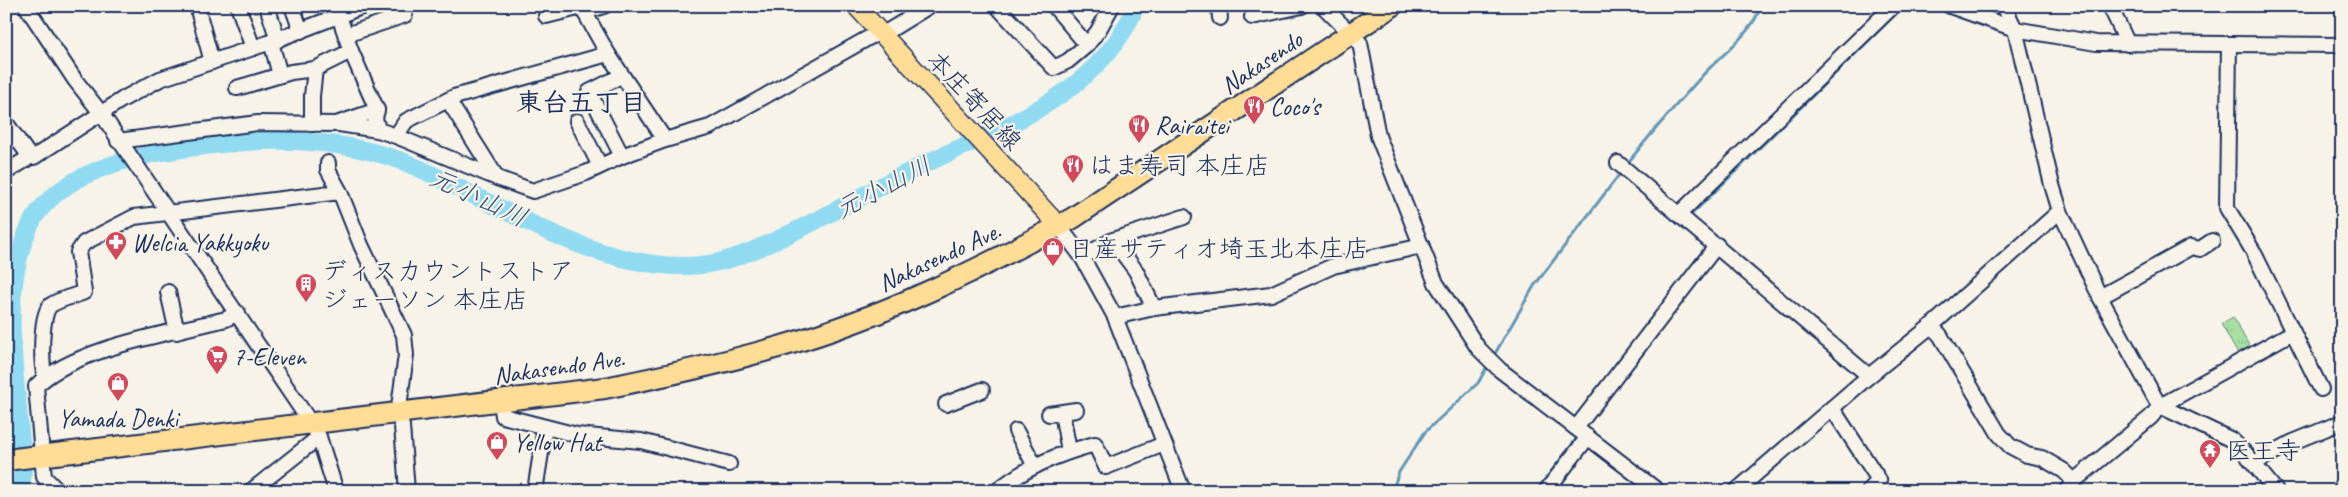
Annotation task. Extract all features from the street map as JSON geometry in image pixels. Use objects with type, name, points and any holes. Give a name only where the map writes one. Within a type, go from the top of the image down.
[{"type":"highway","name":"Nakasendo","points":[[1059,226],[1392,6]]},
{"type":"highway","name":"Nakasendo Ave.","points":[[41,456],[315,431],[398,414],[605,388],[674,374],[784,346],[889,309],[975,270],[1059,226]]},
{"type":"highway","points":[[8,460],[41,456]]},
{"type":"main road","name":"本庄寄居線","points":[[856,6],[1059,226]]},
{"type":"street","points":[[26,6],[75,80],[101,113],[142,176],[238,313],[315,431],[336,491]]},
{"type":"street","points":[[238,6],[253,48]]},
{"type":"street","points":[[267,6],[280,75]]},
{"type":"street","points":[[292,6],[301,31]]},
{"type":"street","points":[[6,172],[34,157],[101,113],[160,79],[301,31],[336,13],[364,6]]},
{"type":"street","points":[[546,16],[582,8],[604,6]]},
{"type":"street","points":[[120,143],[258,123],[336,124],[378,130],[396,136],[496,178],[533,190],[665,140],[710,127],[855,45],[881,33],[929,6]]},
{"type":"street","points":[[997,6],[1054,68],[1068,61],[1087,45],[1098,31],[1112,6]]},
{"type":"street","points":[[1054,6],[1087,45]]},
{"type":"street","points":[[1252,17],[1302,6]]},
{"type":"street","points":[[1323,6],[1360,43],[1378,136],[1436,283],[1478,348],[1500,370],[1658,491]]},
{"type":"street","points":[[1680,213],[1893,6]]},
{"type":"street","points":[[1950,6],[2015,29],[2096,43],[2342,45]]},
{"type":"street","points":[[2004,6],[2015,29],[2051,182],[2060,211],[2100,297],[2160,406],[2232,440],[2254,463],[2276,491]]},
{"type":"street","points":[[2110,6],[2128,44]]},
{"type":"street","points":[[582,8],[621,76],[665,140]]},
{"type":"street","points":[[336,13],[377,110],[375,118],[378,130]]},
{"type":"street","points":[[199,14],[212,62]]},
{"type":"street","points":[[346,35],[405,16]]},
{"type":"street","points":[[2229,44],[2227,208],[2253,251],[2321,389]]},
{"type":"street","points":[[237,88],[280,75],[315,69],[351,51]]},
{"type":"street","points":[[396,136],[406,121],[448,100],[608,54]]},
{"type":"street","points":[[312,124],[312,96],[315,69]]},
{"type":"street","points":[[621,76],[589,92],[622,156]]},
{"type":"street","points":[[448,100],[496,178]]},
{"type":"street","points":[[336,124],[377,110]]},
{"type":"street","points":[[577,121],[600,166]]},
{"type":"street","points":[[6,123],[30,158]]},
{"type":"street","points":[[328,163],[328,170],[340,192],[361,245],[404,336],[406,355],[398,414],[402,426],[407,491]]},
{"type":"street","points":[[1618,163],[1680,213],[1869,376]]},
{"type":"street","points":[[45,378],[42,368],[45,315],[51,305],[84,292],[78,252],[84,243],[134,217],[340,192]]},
{"type":"street","points":[[1736,491],[1869,376],[1931,326],[2060,211]]},
{"type":"street","points":[[1082,257],[1113,240],[1184,217]]},
{"type":"street","points":[[1059,226],[1082,257],[1115,317],[1183,491]]},
{"type":"street","points":[[1113,240],[1136,271],[1154,308]]},
{"type":"street","points":[[2100,297],[2190,247],[2200,249],[2212,241]]},
{"type":"street","points":[[1576,428],[1716,245]]},
{"type":"street","points":[[1115,317],[1154,308],[1271,294],[1333,266],[1422,246]]},
{"type":"street","points":[[168,292],[177,332]]},
{"type":"street","points":[[58,491],[44,477],[41,456],[36,386],[49,373],[116,346],[226,320],[238,313]]},
{"type":"street","points":[[1931,326],[1940,334],[1999,434],[2010,446],[2027,455],[2042,458],[2064,471],[2070,486],[2150,417],[2160,406],[2293,332]]},
{"type":"street","points":[[946,404],[982,390]]},
{"type":"street","points":[[501,401],[502,416],[577,435],[641,441],[729,464]]},
{"type":"street","points":[[1832,408],[1879,480],[1869,491]]},
{"type":"street","points":[[1062,412],[1069,451]]},
{"type":"street","points":[[2254,463],[2293,442],[2342,422]]},
{"type":"street","points":[[534,491],[545,427]]},
{"type":"street","points":[[1016,430],[1034,466]]},
{"type":"street","points":[[251,491],[315,431]]},
{"type":"street","points":[[1546,491],[1588,437]]},
{"type":"street","points":[[997,491],[1015,476],[1069,451],[1095,444],[1106,467],[1164,444]]},
{"type":"green space","points":[[2233,317],[2251,349],[2239,356],[2221,324]]},
{"type":"waterway","name":"元小山川","points":[[20,491],[23,461],[13,351],[12,299],[21,248],[31,223],[53,196],[84,176],[100,169],[152,154],[214,145],[276,141],[338,145],[369,151],[407,163],[541,228],[595,250],[652,264],[681,266],[710,264],[737,257],[776,240],[905,174],[1001,129],[1056,98],[1081,80],[1103,58],[1122,34],[1136,6]]},
{"type":"waterway","points":[[1627,164],[1702,76],[1743,35],[1761,6]]},
{"type":"waterway","points":[[1689,217],[1904,6]]},
{"type":"waterway","points":[[1493,357],[1534,286],[1622,171]]},
{"type":"waterway","points":[[1392,491],[1399,472],[1425,432],[1478,383],[1488,365]]},
{"type":"waterway","points":[[1536,491],[1578,437]]},
{"type":"place","name":"Coco's","points":[[1254,125]]},
{"type":"place","name":"Rairaitei","points":[[1139,144]]},
{"type":"place","name":"はま寿司 本庄店","points":[[1073,184]]},
{"type":"place","name":"Welcia Yakkyoku","points":[[116,261]]},
{"type":"place","name":"日産サティオ埼玉北本庄店","points":[[1053,267]]},
{"type":"place","name":"ディスカウントストア ジェーソン 本庄店","points":[[306,303]]},
{"type":"place","name":"7-Eleven","points":[[217,375]]},
{"type":"place","name":"Yamada Denki","points":[[118,402]]},
{"type":"place","name":"Yellow Hat","points":[[497,461]]},
{"type":"place","name":"医王寺","points":[[2210,469]]},
{"type":"district","name":"東台五丁目","points":[[581,102]]}]
